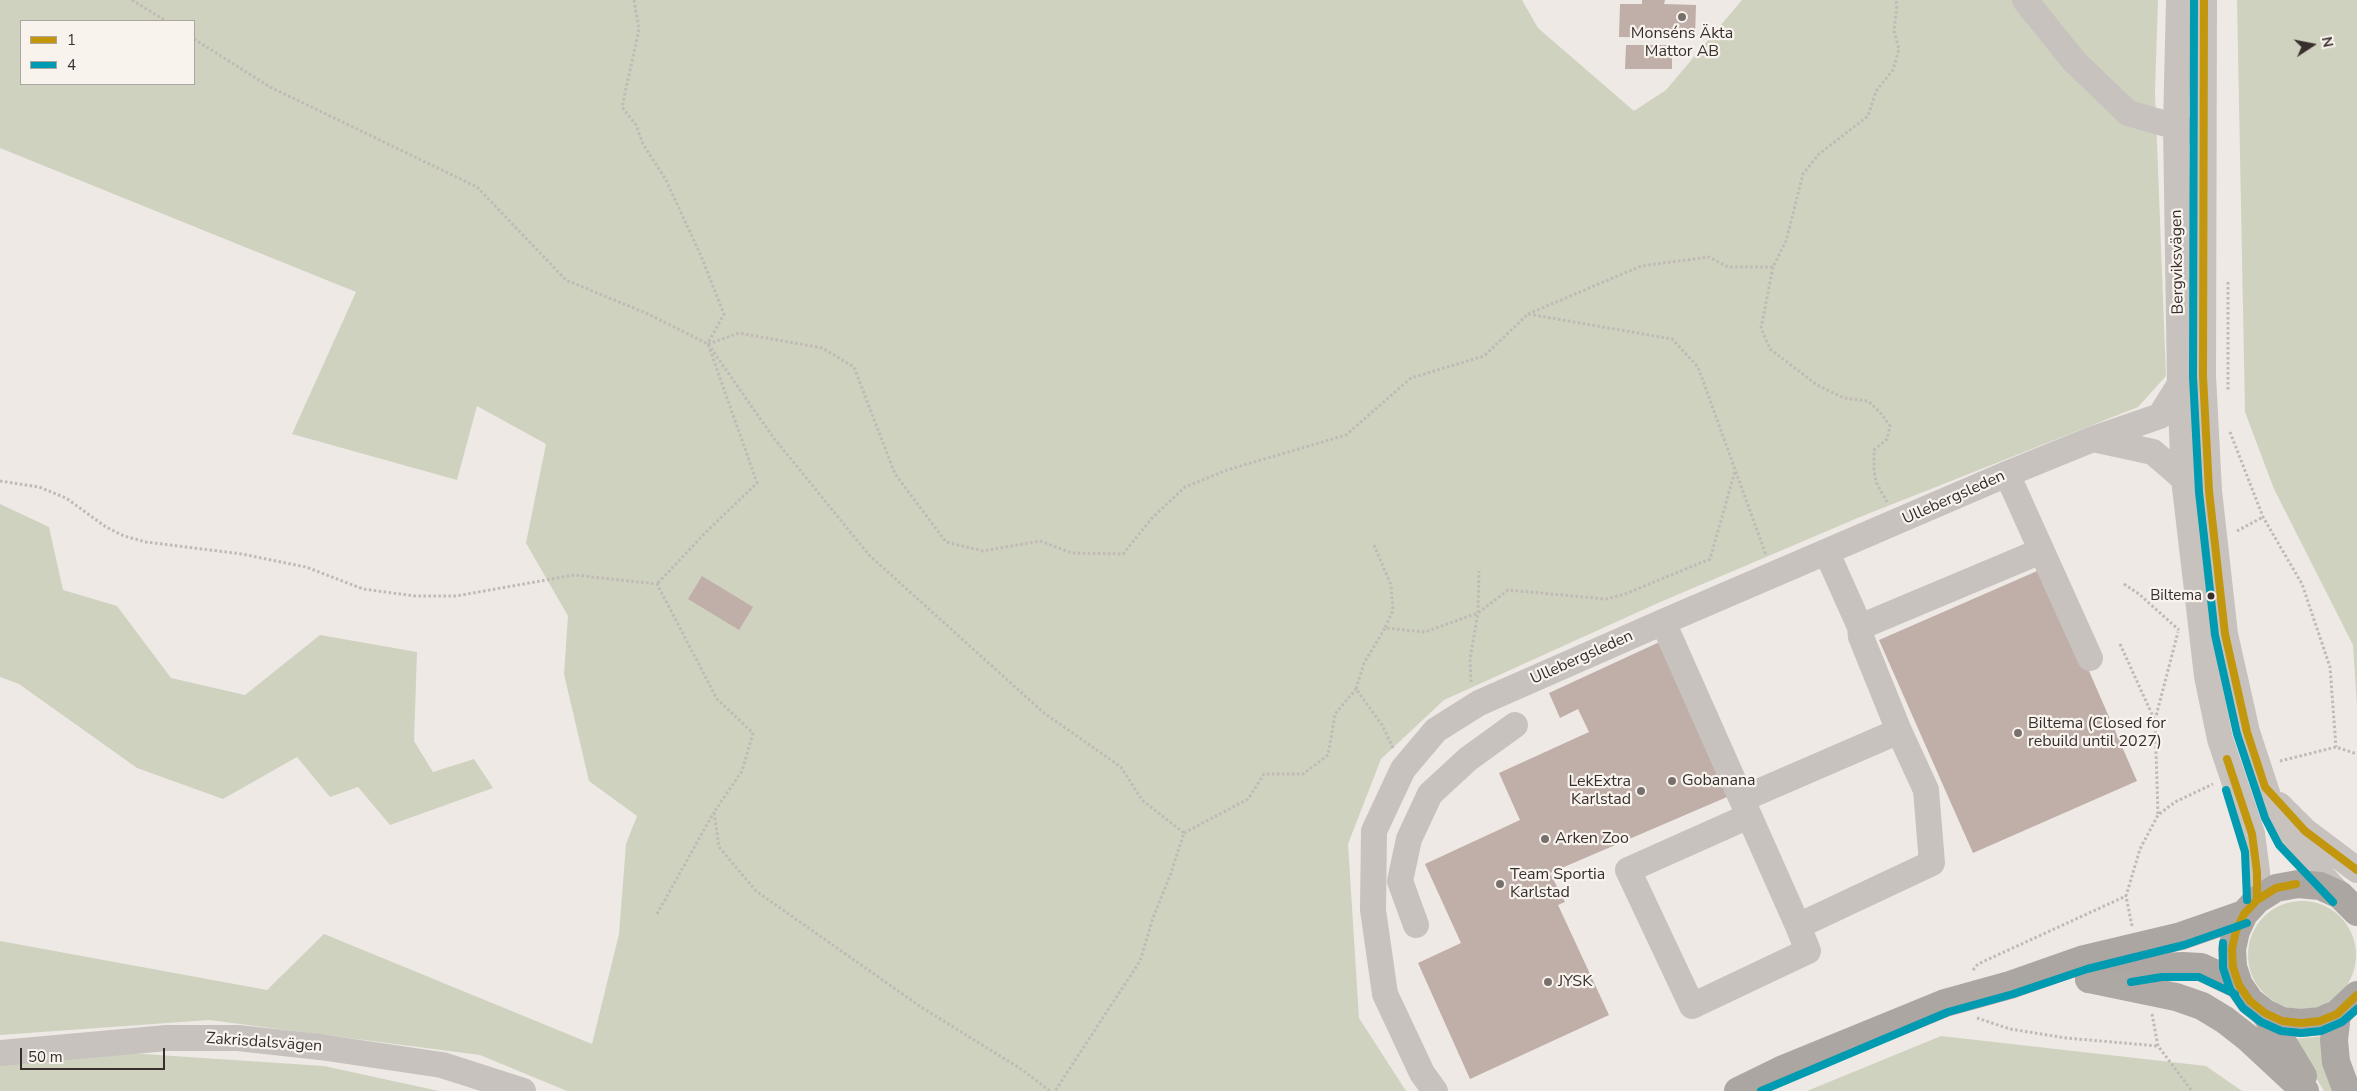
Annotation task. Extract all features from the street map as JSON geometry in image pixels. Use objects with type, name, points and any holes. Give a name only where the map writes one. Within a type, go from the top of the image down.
[{"type":"highway","points":[[2089,979],[2176,997],[2202,1006],[2225,1020],[2248,1038],[2305,1091]]},
{"type":"highway","points":[[2265,1013],[2312,1091]]},
{"type":"highway","points":[[2336,1014],[2334,1040],[2336,1062],[2347,1091]]},
{"type":"main road","points":[[1738,1091],[1780,1070],[1945,1003],[2010,985],[2084,959],[2182,936],[2250,907],[2276,888],[2298,884],[2320,886],[2349,904]]},
{"type":"main road","points":[[2250,907],[2236,931],[2232,949],[2233,967],[2239,985],[2250,1001],[2265,1013],[2282,1021],[2301,1023],[2320,1021],[2336,1014],[2357,995]]},
{"type":"main road","points":[[2010,985],[2089,979],[2161,967],[2183,966],[2201,967],[2239,985]]},
{"type":"street","points":[[2025,0],[2074,61],[2128,112],[2204,134]]},
{"type":"street","name":"Bergviksvägen","points":[[2179,0],[2176,126],[2180,384],[2184,479],[2207,676],[2220,739],[2252,834],[2257,872],[2250,907]]},
{"type":"street","name":"Bergviksvägen","points":[[2204,0],[2203,376],[2209,492],[2225,634],[2247,732],[2274,814],[2287,839],[2349,904]]},
{"type":"street","name":"Ullebergsleden","points":[[1434,1091],[1422,1073],[1385,994],[1373,910],[1374,831],[1403,769],[1436,730],[1479,703],[1664,622],[2007,474],[2093,439],[2160,416],[2180,384]]},
{"type":"street","points":[[2093,439],[2153,452],[2184,479]]},
{"type":"street","points":[[2007,474],[2090,658]]},
{"type":"street","points":[[1860,628],[2042,551]]},
{"type":"street","points":[[1798,926],[1932,863],[1926,790],[1899,731],[1861,637],[1860,628],[1827,553]]},
{"type":"street","points":[[1664,622],[1746,808],[1798,926],[1808,951],[1692,1006],[1628,870],[1746,808],[1899,731]]},
{"type":"street","points":[[1416,925],[1400,881],[1408,839],[1430,794],[1468,759],[1515,725]]},
{"type":"street","points":[[1403,769],[1430,794]]},
{"type":"street","name":"Bergviksvägen","points":[[2265,787],[2305,831],[2357,870]]},
{"type":"street","name":"Zakrisdalsvägen","points":[[0,1053],[167,1038],[238,1038],[320,1047],[442,1065],[523,1091]]},
{"type":"path","points":[[132,0],[164,20]]},
{"type":"path","points":[[634,0],[639,29],[622,107],[636,125],[643,144],[666,180],[701,256],[724,314],[708,344],[756,483],[657,584]]},
{"type":"path","points":[[1895,0],[1898,4],[1894,31],[1899,49],[1893,70],[1876,91],[1868,116],[1819,154],[1803,174],[1786,240],[1773,267],[1766,295],[1762,328],[1770,349],[1817,385],[1844,398],[1868,401],[1890,426],[1887,439],[1874,450],[1874,470],[1876,482],[1886,499],[1895,523]]},
{"type":"path","points":[[195,40],[270,87],[477,187],[566,280],[648,314],[708,344],[773,437],[869,555],[1044,713],[1121,767],[1142,800],[1184,833]]},
{"type":"path","points":[[708,344],[740,333],[822,348],[854,367],[895,474],[946,542],[983,551],[1040,541],[1072,553],[1123,554],[1152,518],[1185,487],[1227,470],[1346,435],[1411,378],[1484,356],[1528,314],[1641,266],[1710,256],[1728,268],[1773,267]]},
{"type":"path","points":[[2228,276],[2228,400]]},
{"type":"path","points":[[1528,314],[1672,339],[1698,367],[1774,576]]},
{"type":"path","points":[[2228,427],[2263,516],[2302,584],[2330,667],[2336,747]]},
{"type":"path","points":[[1385,628],[1425,632],[1478,613],[1508,590],[1606,600],[1710,559],[1735,470]]},
{"type":"path","points":[[0,481],[39,487],[66,498],[106,527],[124,536],[146,542],[242,554],[306,567],[363,589],[415,596],[456,596],[574,574],[657,584]]},
{"type":"path","points":[[2237,531],[2263,516]]},
{"type":"path","points":[[1055,1091],[1140,961],[1184,833],[1248,799],[1264,774],[1303,774],[1328,755],[1335,714],[1356,689],[1364,663],[1385,628],[1392,610],[1391,585],[1374,545]]},
{"type":"path","points":[[1479,571],[1478,613],[1469,678],[1479,703]]},
{"type":"path","points":[[657,584],[717,698],[753,733],[742,770],[714,812],[657,914]]},
{"type":"path","points":[[2124,584],[2139,594],[2179,630]]},
{"type":"path","points":[[2158,815],[2155,721],[2181,625]]},
{"type":"path","points":[[2120,644],[2155,721]]},
{"type":"path","points":[[1356,689],[1382,725],[1403,769]]},
{"type":"path","points":[[2280,761],[2336,747],[2357,754]]},
{"type":"path","points":[[2133,929],[2126,896],[2140,849],[2158,815],[2175,802],[2215,783]]},
{"type":"path","points":[[714,812],[719,847],[756,890],[921,1006],[1021,1069],[1050,1091]]},
{"type":"path","points":[[1967,977],[1978,964],[2126,896]]},
{"type":"path","points":[[1945,1003],[1980,1020],[2010,1029],[2098,1042],[2158,1046]]},
{"type":"path","points":[[2151,1012],[2158,1046],[2192,1091]]},
{"type":"green space","points":[[0,0],[1522,0],[1538,28],[1634,111],[1666,90],[1742,0],[2158,0],[2155,92],[2166,376],[2138,407],[1860,517],[1658,603],[1444,700],[1381,759],[1348,844],[1359,1018],[1406,1091],[567,1091],[480,1055],[209,1020],[0,1035],[0,941],[267,990],[324,934],[592,1044],[619,934],[626,844],[637,816],[589,781],[564,674],[568,616],[526,543],[546,444],[477,406],[457,480],[292,434],[356,292],[0,148]]},
{"type":"green space","points":[[2237,0],[2357,0],[2357,705],[2353,645],[2274,489],[2245,412]]},
{"type":"green space","points":[[0,504],[49,527],[63,590],[117,606],[171,678],[245,695],[320,635],[417,652],[414,741],[433,772],[474,759],[493,788],[390,825],[358,787],[330,797],[297,757],[223,799],[137,768],[19,684],[0,677]]},
{"type":"green space","points":[[2302,901],[2323,905],[2340,917],[2352,934],[2356,955],[2352,976],[2340,993],[2323,1005],[2302,1009],[2281,1005],[2264,993],[2252,976],[2248,955],[2252,934],[2264,917],[2281,905]]},
{"type":"green space","points":[[1941,1036],[2206,1066],[2242,1091],[1807,1091]]},
{"type":"green space","points":[[2325,1036],[2335,1091],[2324,1091],[2292,1039]]},
{"type":"green space","points":[[128,1053],[324,1066],[439,1091],[0,1091],[0,1063]]},
{"type":"building","points":[[1642,0],[1665,0],[1664,4],[1696,5],[1695,38],[1619,37],[1620,4],[1642,4]]},
{"type":"building","points":[[1626,45],[1672,45],[1672,69],[1625,69]]},
{"type":"building","name":"Biltema (Closed for rebuild until 2027)","points":[[2044,568],[2137,781],[1973,853],[1879,640]]},
{"type":"building","points":[[702,576],[753,607],[739,630],[688,599]]},
{"type":"building","points":[[1666,639],[1734,794],[1550,873],[1565,902],[1558,905],[1609,1015],[1470,1079],[1418,963],[1461,943],[1425,864],[1520,820],[1499,773],[1589,732],[1578,709],[1560,718],[1549,693]]},
{"type":"transit line","name":"4","points":[[2194,0],[2193,377],[2199,492],[2215,635],[2237,734],[2265,818],[2279,845],[2333,902]]},
{"type":"transit line","name":"1","points":[[2204,0],[2203,376],[2209,491],[2225,634],[2247,732],[2265,787],[2305,831],[2357,870]]},
{"type":"transit line","name":"1","points":[[2227,759],[2252,834],[2257,872],[2257,900]]},
{"type":"transit line","name":"4","points":[[2226,790],[2245,852],[2247,900]]},
{"type":"transit line","name":"1","points":[[2296,884],[2276,888],[2257,900],[2244,914],[2236,931],[2232,949],[2233,967],[2239,985],[2250,1001],[2265,1013],[2282,1021],[2301,1023],[2320,1021],[2337,1014],[2357,995]]},
{"type":"transit line","name":"4","points":[[1761,1091],[1948,1012],[2013,994],[2087,969],[2184,945],[2247,923]]},
{"type":"transit line","name":"4","points":[[2223,943],[2223,968],[2230,989],[2243,1008],[2261,1022],[2281,1031],[2301,1033],[2321,1031],[2342,1022],[2357,1009]]},
{"type":"transit line","name":"4","points":[[2131,982],[2162,977],[2199,977],[2235,994]]},
{"type":"place","name":"Monséns Äkta Mattor AB","points":[[1682,17]]},
{"type":"place","name":"Biltema","points":[[2211,596]]},
{"type":"place","name":"Biltema (Closed for rebuild until 2027)","points":[[2018,733]]},
{"type":"place","name":"Gobanana","points":[[1672,781]]},
{"type":"place","name":"LekExtra Karlstad","points":[[1641,791]]},
{"type":"place","name":"Arken Zoo","points":[[1545,839]]},
{"type":"place","name":"Team Sportia Karlstad","points":[[1500,884]]},
{"type":"place","name":"JYSK","points":[[1548,982]]}]
